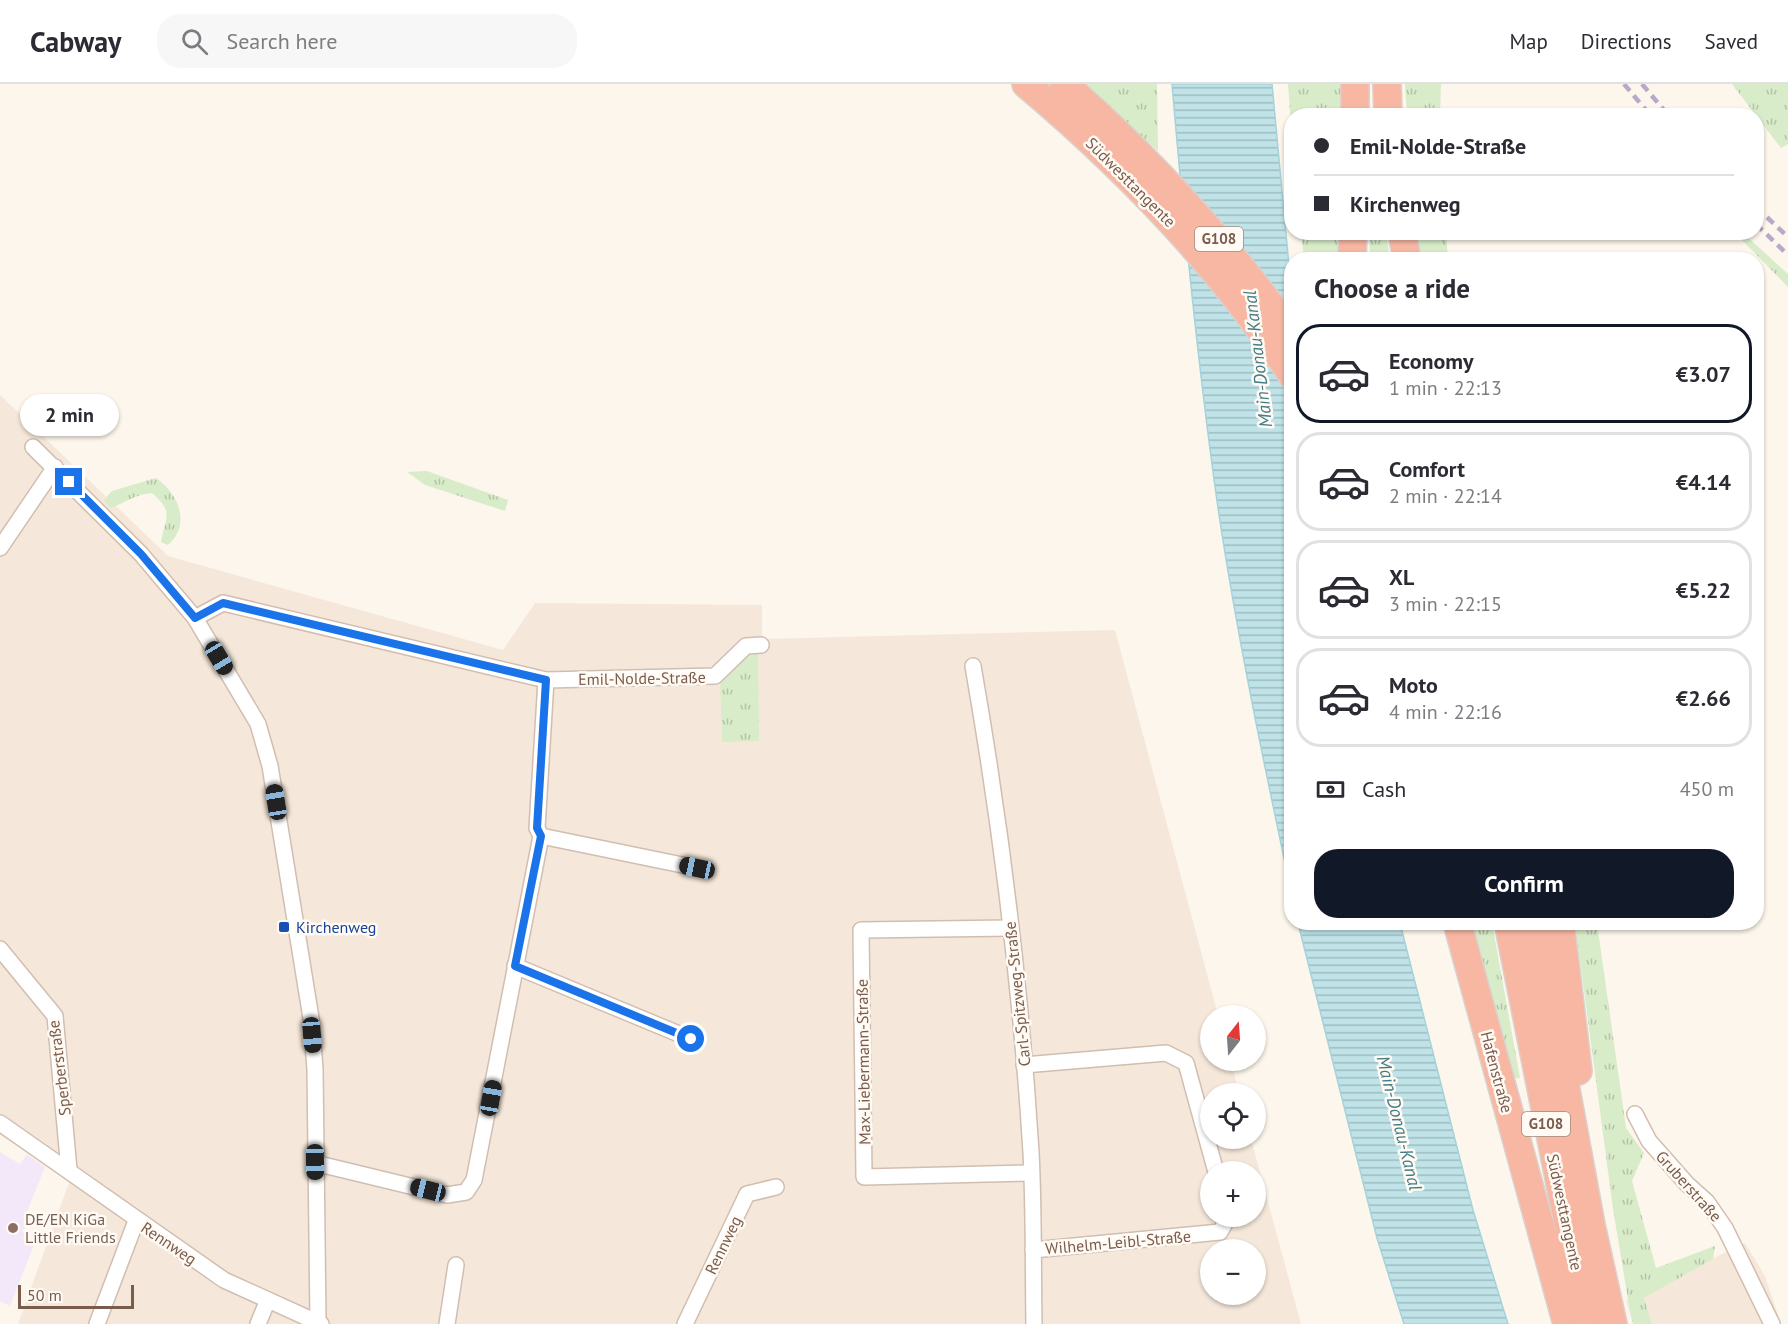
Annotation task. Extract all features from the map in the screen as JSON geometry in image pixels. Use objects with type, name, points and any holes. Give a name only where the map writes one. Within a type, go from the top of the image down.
[{"type":"highway","name":"Südwesttangente","points":[[1026,84],[1096,146],[1200,252],[1247,310],[1284,363]]},
{"type":"highway","name":"Südwesttangente","points":[[1064,84],[1138,152],[1217,236],[1284,324]]},
{"type":"highway","points":[[1354,108],[1355,84]]},
{"type":"highway","points":[[1387,84],[1388,108]]},
{"type":"highway","name":"Hafenstraße","points":[[1459,930],[1567,1324]]},
{"type":"highway","name":"Südwesttangente","points":[[1510,930],[1588,1324]]},
{"type":"highway","name":"Südwesttangente","points":[[1536,930],[1591,1225],[1613,1324]]},
{"type":"highway","points":[[1561,930],[1575,1043],[1591,1225]]},
{"type":"street","points":[[33,447],[141,554],[195,618],[258,724],[270,766],[310,1018],[315,1069],[319,1323]]},
{"type":"street","points":[[0,548],[55,467]]},
{"type":"street","name":"Emil-Nolde-Straße","points":[[195,618],[223,603],[546,680],[715,676],[746,646],[761,645]]},
{"type":"street","name":"Carl-Spitzweg-Straße","points":[[974,666],[1011,928],[1024,1065],[1031,1173],[1034,1324]]},
{"type":"street","points":[[315,1162],[447,1195],[466,1192],[478,1170],[541,836],[537,828],[546,680]]},
{"type":"street","points":[[541,836],[697,868]]},
{"type":"street","name":"Max-Liebermann-Straße","points":[[1011,928],[861,930],[864,1177],[1031,1173]]},
{"type":"street","name":"Sperberstraße","points":[[0,949],[55,1016],[69,1170]]},
{"type":"street","points":[[515,966],[691,1039]]},
{"type":"street","points":[[1024,1065],[1166,1053],[1186,1063],[1213,1161]]},
{"type":"street","name":"Gruberstraße","points":[[1635,1114],[1649,1141],[1687,1184],[1707,1202],[1725,1228],[1772,1324]]},
{"type":"street","name":"Rennweg","points":[[0,1123],[69,1170],[136,1221],[224,1280],[267,1302],[319,1323]]},
{"type":"street","name":"Rennweg","points":[[685,1324],[747,1194],[776,1187]]},
{"type":"street","points":[[97,1324],[136,1221]]},
{"type":"street","name":"Wilhelm-Leibl-Straße","points":[[1033,1250],[1220,1232],[1223,1227]]},
{"type":"street","points":[[447,1324],[456,1266]]},
{"type":"street","points":[[258,1324],[267,1302]]},
{"type":"shaded area","points":[[0,395],[168,556],[503,650],[535,603],[762,605],[762,639],[1115,630],[1215,1005],[1200,1005],[1200,1071],[1234,1071],[1236,1083],[1200,1083],[1200,1149],[1254,1149],[1257,1161],[1200,1161],[1200,1227],[1266,1227],[1266,1194],[1301,1324],[18,1324],[70,1180],[0,1135]]},
{"type":"shaded area","name":"DE/EN KiGa Little Friends","points":[[0,1152],[20,1164],[27,1154],[45,1167],[24,1219],[29,1224],[22,1231],[34,1245],[10,1306],[0,1301]]},
{"type":"shaded area","points":[[1745,1243],[1765,1276],[1781,1324],[1633,1324],[1626,1300]]},
{"type":"green space","points":[[1085,84],[1157,84],[1158,151],[1150,144]]},
{"type":"green space","points":[[1288,84],[1343,84],[1342,108],[1290,108]]},
{"type":"green space","points":[[1405,84],[1441,84],[1440,108],[1407,108]]},
{"type":"green space","points":[[1732,84],[1788,84],[1788,144],[1781,148],[1764,126],[1764,108],[1750,108]]},
{"type":"green space","points":[[1302,240],[1341,240],[1340,252],[1303,252]]},
{"type":"green space","points":[[1369,240],[1387,240],[1389,252],[1370,252]]},
{"type":"green space","points":[[1418,240],[1447,240],[1447,252],[1421,252]]},
{"type":"green space","points":[[1742,240],[1751,240],[1764,252],[1754,252]]},
{"type":"green space","points":[[1764,252],[1788,274],[1788,287],[1764,263]]},
{"type":"green space","points":[[427,471],[508,500],[505,511],[425,485],[407,472]]},
{"type":"green space","points":[[156,478],[164,484],[176,500],[181,519],[175,537],[168,545],[161,542],[166,511],[152,493],[110,508],[104,500],[112,491]]},
{"type":"green space","points":[[758,652],[759,741],[722,742],[720,677],[745,653]]},
{"type":"green space","points":[[1471,930],[1493,930],[1520,1078],[1510,1079]]},
{"type":"green space","points":[[1576,930],[1598,930],[1626,1128],[1644,1153],[1632,1181],[1656,1268],[1715,1246],[1713,1259],[1644,1298],[1652,1324],[1633,1324],[1613,1209]]},
{"type":"water","name":"Main-Donau-Kanal","points":[[1172,84],[1272,84],[1284,212],[1284,240],[1287,240],[1288,252],[1284,252],[1284,858],[1225,556],[1204,402]]},
{"type":"water","name":"Main-Donau-Kanal","points":[[1300,930],[1402,930],[1473,1210],[1508,1324],[1404,1324],[1377,1238]]},
{"type":"railway","points":[[1624,84],[1644,108]]},
{"type":"railway","points":[[1642,84],[1662,108]]},
{"type":"railway","points":[[1764,214],[1788,237]]},
{"type":"railway","points":[[1764,232],[1788,255]]},
{"type":"place","name":"Kirchenweg","points":[[284,927]]},
{"type":"place","name":"DE/EN KiGa Little Friends","points":[[13,1228]]},
{"type":"route","points":[[69,482],[141,554],[195,618],[223,603],[442,658],[546,680],[537,828],[541,836],[515,966],[691,1039]]}]
